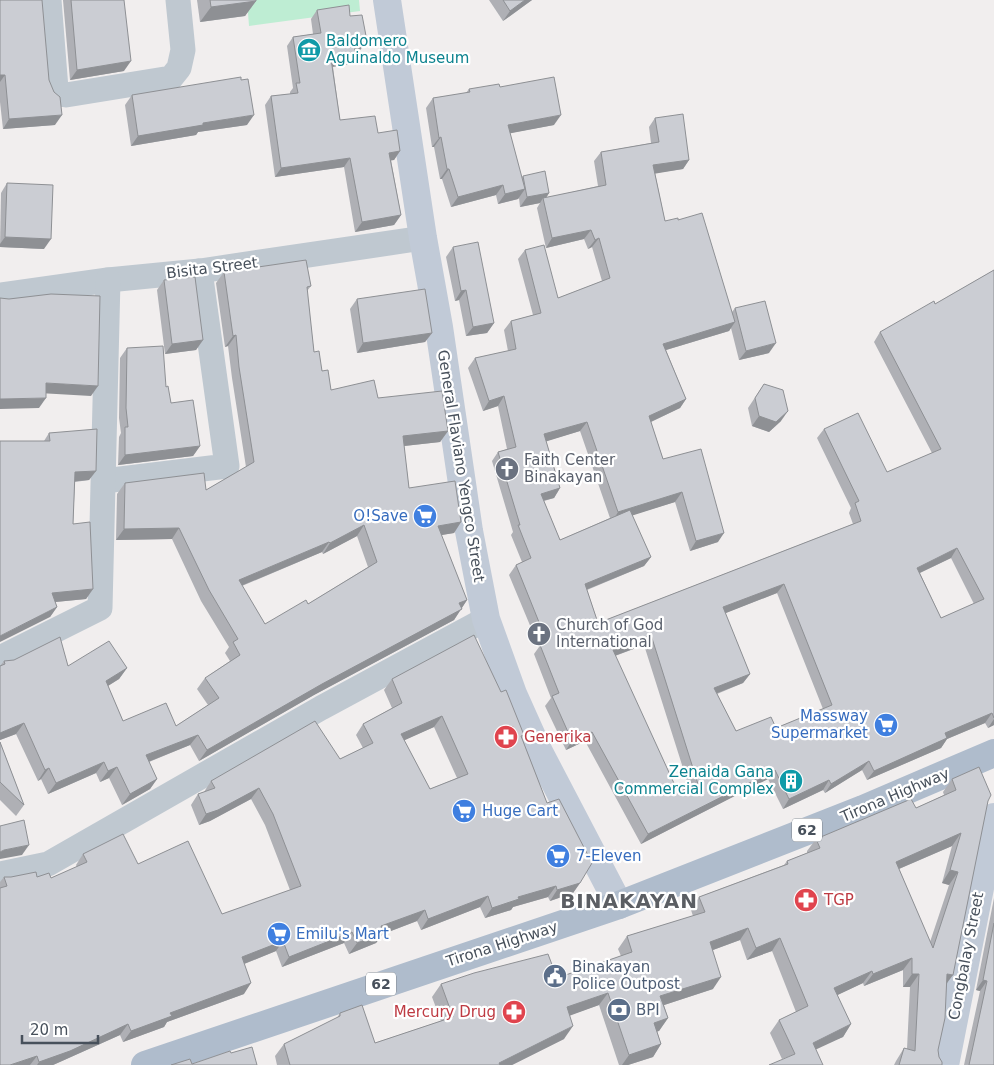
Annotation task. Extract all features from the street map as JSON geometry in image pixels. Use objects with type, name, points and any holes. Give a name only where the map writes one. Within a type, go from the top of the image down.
[{"type":"main road","name":"General Flaviano Yengco Street","points":[[387,0],[423,238],[439,326],[469,531],[486,619],[513,694],[539,752],[619,905]]},
{"type":"main road","name":"Tirona Highway","points":[[145,1065],[619,905],[863,808],[994,753]]},
{"type":"main road","name":"Congbalay Street","points":[[945,1065],[994,817]]},
{"type":"street","points":[[49,0],[56,89],[59,94],[66,96],[171,78],[179,68],[183,50],[178,0]]},
{"type":"street","name":"Bisita Street","points":[[0,295],[108,280],[200,271],[423,238]]},
{"type":"street","points":[[104,481],[227,466],[200,271]]},
{"type":"street","points":[[0,658],[100,608],[108,280]]},
{"type":"street","points":[[0,874],[48,864],[320,708],[486,619]]},
{"type":"green space","points":[[247,0],[359,0],[360,11],[249,26]]},
{"type":"building","points":[[0,0],[42,0],[49,80],[54,92],[60,97],[62,115],[9,119],[5,75],[0,75]]},
{"type":"building","points":[[71,0],[124,0],[131,61],[77,70]]},
{"type":"building","points":[[210,0],[256,0],[256,1],[211,7]]},
{"type":"building","points":[[503,0],[525,0],[510,11]]},
{"type":"building","points":[[349,5],[350,16],[362,15],[367,41],[354,43],[355,55],[331,59],[340,120],[375,116],[378,133],[397,130],[400,151],[389,153],[401,215],[362,222],[350,158],[281,168],[271,96],[298,93],[296,83],[300,83],[293,37],[321,33],[317,10]]},
{"type":"building","points":[[241,77],[241,80],[248,79],[254,115],[138,136],[132,95]]},
{"type":"building","points":[[554,77],[561,115],[508,125],[525,189],[505,194],[503,185],[458,197],[449,169],[447,169],[441,137],[439,138],[433,98],[470,92],[469,89],[499,84],[500,87]]},
{"type":"building","points":[[683,114],[689,160],[653,165],[665,221],[678,218],[678,220],[702,213],[735,322],[663,344],[686,399],[649,416],[663,459],[701,449],[724,533],[696,541],[682,492],[618,512],[587,422],[544,434],[560,488],[541,494],[560,540],[630,510],[651,557],[585,584],[598,623],[861,521],[855,503],[859,501],[824,429],[858,413],[887,472],[941,449],[880,332],[934,301],[935,304],[994,270],[994,718],[992,713],[945,733],[947,738],[874,771],[869,761],[831,784],[829,780],[789,799],[775,770],[648,834],[592,732],[572,741],[552,696],[559,693],[540,645],[547,642],[516,565],[531,558],[518,525],[520,525],[498,452],[516,447],[504,396],[489,401],[475,358],[516,349],[511,321],[541,313],[525,250],[544,245],[558,298],[610,278],[599,238],[595,240],[591,230],[552,238],[543,198],[606,185],[601,152],[659,142],[655,118]],"holes":[[[957,548],[984,599],[941,618],[917,568]],[[784,584],[832,705],[776,728],[771,717],[736,731],[714,688],[750,674],[723,607]],[[651,635],[698,784],[678,792],[613,650]]]},
{"type":"building","points":[[545,171],[549,193],[527,197],[523,176]]},
{"type":"building","points":[[7,183],[53,185],[51,239],[5,237]]},
{"type":"building","points":[[478,242],[494,323],[473,327],[466,290],[461,291],[453,247]]},
{"type":"building","points":[[306,260],[311,286],[307,287],[314,352],[319,351],[322,371],[328,370],[331,390],[374,380],[378,398],[442,391],[448,431],[403,436],[409,488],[455,481],[461,522],[438,526],[467,600],[459,603],[462,609],[322,684],[207,750],[198,735],[146,755],[157,779],[130,794],[117,767],[108,771],[104,762],[56,783],[49,768],[45,770],[24,723],[0,733],[0,666],[5,664],[4,661],[14,660],[60,637],[68,666],[109,641],[127,668],[106,681],[123,721],[166,703],[176,726],[219,698],[205,678],[240,655],[233,642],[238,639],[209,590],[179,528],[124,529],[125,483],[204,473],[206,490],[254,462],[239,367],[236,335],[233,336],[224,272]],"holes":[[[364,525],[377,562],[308,604],[306,600],[265,624],[239,580],[330,543]]]},
{"type":"building","points":[[195,277],[203,340],[172,344],[164,280]]},
{"type":"building","points":[[425,289],[432,333],[363,343],[357,299]]},
{"type":"building","points":[[51,294],[100,296],[98,386],[46,383],[46,398],[0,399],[0,298],[9,299]]},
{"type":"building","points":[[765,301],[776,343],[746,351],[735,308]]},
{"type":"building","points":[[163,346],[166,387],[168,386],[171,403],[193,400],[200,446],[125,455],[125,427],[128,427],[126,408],[127,348]]},
{"type":"building","points":[[764,384],[783,390],[788,411],[776,422],[759,416],[755,398]]},
{"type":"building","points":[[97,429],[96,471],[75,472],[73,524],[90,522],[93,589],[52,593],[57,607],[0,636],[0,441],[50,441],[49,433]]},
{"type":"building","points":[[474,635],[501,692],[506,690],[524,735],[521,736],[547,803],[559,799],[592,863],[580,883],[557,890],[556,886],[518,897],[519,899],[492,908],[488,896],[428,919],[425,910],[381,926],[384,933],[357,943],[352,932],[289,957],[283,941],[242,957],[251,983],[170,1013],[172,1016],[131,1031],[128,1024],[70,1051],[39,1062],[37,1056],[10,1065],[0,1065],[0,888],[7,886],[4,877],[36,872],[37,877],[49,873],[51,878],[87,862],[83,854],[123,834],[138,864],[188,841],[222,914],[301,886],[273,814],[259,788],[218,810],[206,814],[198,794],[215,788],[211,781],[315,721],[340,759],[373,743],[363,724],[402,703],[392,679]],"holes":[[[442,716],[468,774],[430,789],[401,734]]]},
{"type":"building","points":[[0,742],[24,805],[0,782]]},
{"type":"building","points":[[979,767],[991,795],[988,801],[953,975],[947,974],[945,1018],[938,1050],[942,1065],[899,1065],[904,1048],[915,1051],[919,974],[912,974],[912,958],[873,974],[872,971],[834,988],[851,1024],[813,1043],[823,1065],[769,1065],[795,1054],[779,1020],[808,1006],[780,938],[756,948],[748,928],[710,942],[721,977],[660,996],[668,1018],[654,1023],[661,1044],[629,1055],[608,993],[567,1007],[573,1026],[499,1063],[500,1065],[290,1065],[284,1044],[340,1016],[340,1013],[362,1005],[375,1043],[453,1017],[441,984],[474,973],[548,954],[557,978],[632,952],[627,936],[705,912],[699,897],[788,864],[787,861],[820,848],[816,839],[911,799],[916,808],[956,790],[952,779]],"holes":[[[961,833],[950,870],[958,872],[933,948],[896,862]]]},
{"type":"building","points":[[24,820],[29,845],[0,852],[0,826]]},
{"type":"building","points":[[994,923],[994,1065],[969,1065],[987,981],[983,980]]},
{"type":"building","points":[[252,1047],[257,1065],[171,1065],[190,1059],[192,1064],[230,1051],[231,1053]]},
{"type":"place","name":"Baldomero Aguinaldo Museum","points":[[309,50]]},
{"type":"place","name":"Faith Center Binakayan","points":[[507,469]]},
{"type":"place","name":"O!Save","points":[[425,516]]},
{"type":"place","name":"Church of God International","points":[[539,634]]},
{"type":"place","name":"Massway Supermarket","points":[[886,725]]},
{"type":"place","name":"Generika","points":[[506,737]]},
{"type":"place","name":"Zenaida Gana Commercial Complex","points":[[791,781]]},
{"type":"place","name":"Huge Cart","points":[[464,811]]},
{"type":"place","name":"7-Eleven","points":[[558,856]]},
{"type":"place","name":"TGP","points":[[806,900]]},
{"type":"place","name":"Emilu's Mart","points":[[279,934]]},
{"type":"place","name":"Binakayan Police Outpost","points":[[555,976]]},
{"type":"place","name":"BPI","points":[[619,1010]]},
{"type":"place","name":"Mercury Drug","points":[[514,1012]]},
{"type":"district","name":"BINAKAYAN","points":[[629,901]]}]
